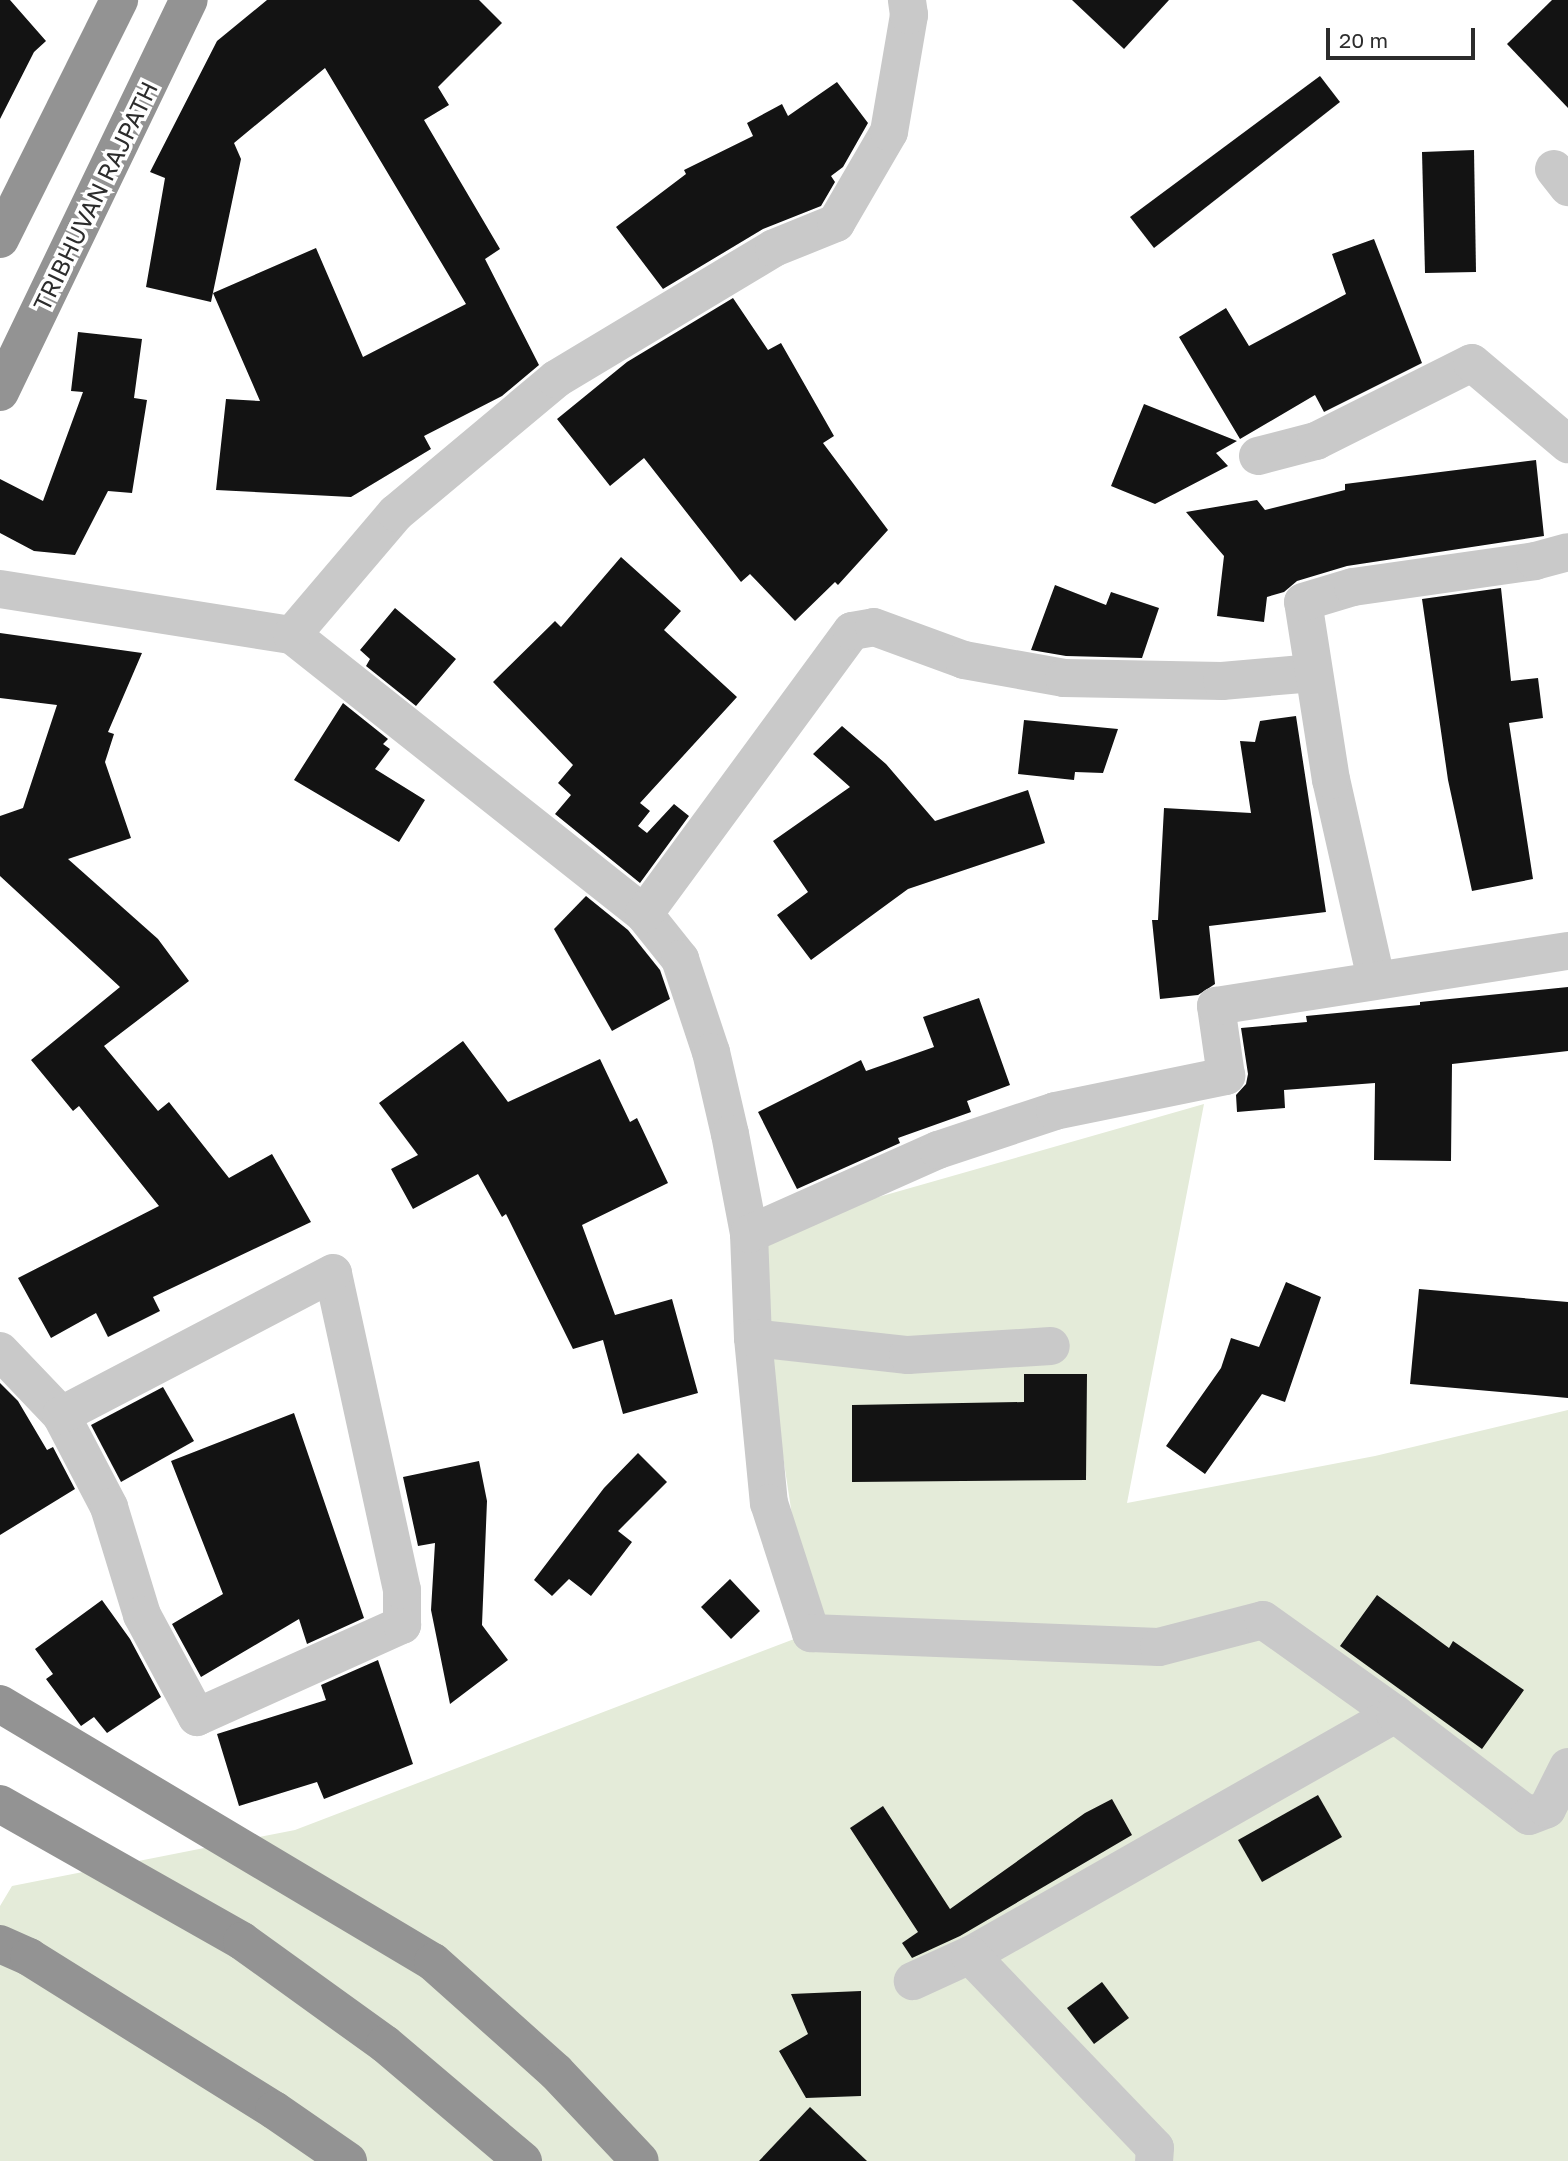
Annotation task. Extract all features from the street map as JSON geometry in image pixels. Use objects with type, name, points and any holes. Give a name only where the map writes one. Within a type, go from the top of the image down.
[{"type":"highway","points":[[0,239],[119,0]]},
{"type":"highway","name":"TRIBHUVAN RAJPATH","points":[[0,392],[189,0]]},
{"type":"highway","points":[[0,1704],[433,1962],[556,2072],[640,2161]]},
{"type":"highway","points":[[0,1804],[243,1941],[385,2044],[523,2161]]},
{"type":"highway","points":[[0,1944],[169,2045],[348,2161]]},
{"type":"street","points":[[292,635],[396,513],[556,379],[751,261],[836,223],[889,132],[909,15],[907,0]]},
{"type":"street","points":[[1258,456],[1316,441],[1472,363],[1568,444]]},
{"type":"street","points":[[1376,979],[1331,780],[1303,602],[1353,587],[1535,561],[1568,552]]},
{"type":"street","points":[[0,589],[292,635],[644,914],[680,959],[711,1052],[749,1234],[753,1338],[769,1503],[811,1633],[1159,1647],[1262,1619],[1395,1714],[1530,1816],[1547,1809],[1568,1767]]},
{"type":"street","points":[[644,914],[852,631],[874,627],[964,660],[1064,678],[1222,681],[1314,673]]},
{"type":"street","points":[[749,1234],[938,1150],[1055,1111],[1226,1076],[1216,1006],[1568,951]]},
{"type":"street","points":[[0,1352],[61,1415],[109,1507],[142,1615],[197,1717],[402,1625],[402,1590],[333,1273],[61,1415]]},
{"type":"street","points":[[753,1338],[908,1355],[1051,1346]]},
{"type":"street","points":[[913,1981],[970,1955],[1395,1714]]},
{"type":"street","points":[[970,1955],[1155,2148],[1154,2161]]},
{"type":"green space","points":[[1204,1104],[1127,1503],[1375,1456],[1568,1410],[1568,2161],[0,2161],[0,1906],[12,1886],[295,1830],[810,1633],[749,1234]]},
{"type":"building","points":[[0,0],[10,0],[46,41],[34,52],[0,119]]},
{"type":"building","points":[[267,0],[479,0],[502,23],[438,87],[449,105],[424,120],[500,249],[485,259],[539,365],[502,396],[424,436],[431,449],[351,497],[216,490],[226,399],[260,401],[213,293],[316,248],[363,357],[466,304],[325,68],[234,143],[241,159],[211,302],[146,287],[165,178],[150,172],[217,41]]},
{"type":"building","points":[[1072,0],[1169,0],[1124,49]]},
{"type":"building","points":[[1552,0],[1568,0],[1568,108],[1507,44]]},
{"type":"building","points":[[1320,76],[1340,102],[1154,248],[1130,217]]},
{"type":"building","points":[[837,82],[868,123],[843,167],[831,176],[835,182],[821,206],[763,229],[663,289],[616,227],[686,174],[684,170],[753,136],[747,123],[782,104],[788,116]]},
{"type":"building","points":[[1474,150],[1476,272],[1425,273],[1422,152]]},
{"type":"building","points":[[1374,239],[1422,363],[1324,412],[1315,395],[1240,439],[1179,337],[1226,308],[1249,346],[1346,294],[1332,254]]},
{"type":"building","points":[[733,298],[768,350],[781,343],[834,436],[823,443],[888,530],[838,585],[835,582],[795,621],[750,574],[741,582],[644,458],[610,486],[557,419],[627,362]]},
{"type":"building","points":[[78,332],[142,339],[134,398],[147,400],[132,493],[108,491],[75,555],[34,551],[0,533],[0,479],[43,501],[83,392],[71,391]]},
{"type":"building","points":[[1144,404],[1237,441],[1216,453],[1228,466],[1155,504],[1111,486]]},
{"type":"building","points":[[1536,460],[1544,536],[1347,566],[1297,581],[1284,592],[1267,597],[1264,622],[1217,616],[1224,556],[1186,512],[1257,500],[1265,510],[1345,490],[1345,484]]},
{"type":"building","points":[[621,557],[681,611],[664,630],[737,697],[640,803],[650,811],[638,826],[647,833],[674,804],[689,816],[640,883],[555,814],[571,795],[558,783],[573,765],[493,682],[555,621],[561,627]]},
{"type":"building","points":[[1055,585],[1106,605],[1111,592],[1159,608],[1142,658],[1066,656],[1031,650]]},
{"type":"building","points":[[1501,588],[1511,681],[1538,678],[1543,718],[1509,723],[1533,879],[1472,891],[1448,780],[1422,599]]},
{"type":"building","points":[[395,608],[456,659],[416,706],[366,666],[370,659],[360,650]]},
{"type":"building","points":[[0,633],[142,653],[108,732],[114,734],[105,762],[131,838],[68,859],[158,939],[189,981],[104,1046],[158,1111],[169,1102],[229,1178],[272,1154],[311,1222],[153,1297],[160,1311],[108,1337],[96,1313],[51,1338],[18,1278],[159,1206],[79,1106],[73,1111],[31,1060],[120,987],[0,876],[0,816],[23,808],[57,705],[0,698]]},
{"type":"building","points":[[343,703],[388,739],[383,744],[390,749],[375,769],[425,800],[399,842],[294,780]]},
{"type":"building","points":[[1296,716],[1326,912],[1209,926],[1215,984],[1198,995],[1160,999],[1152,920],[1158,920],[1164,808],[1251,813],[1240,741],[1255,742],[1260,721]]},
{"type":"building","points":[[1024,720],[1118,729],[1103,773],[1075,772],[1074,780],[1018,774]]},
{"type":"building","points":[[842,726],[886,764],[935,821],[1028,790],[1045,843],[908,889],[811,960],[777,915],[808,892],[773,841],[850,787],[813,754]]},
{"type":"building","points":[[586,896],[628,930],[660,970],[670,999],[612,1031],[554,929]]},
{"type":"building","points":[[1568,987],[1568,1051],[1452,1064],[1451,1161],[1374,1160],[1375,1083],[1284,1090],[1285,1108],[1237,1112],[1236,1095],[1246,1084],[1248,1074],[1241,1028],[1307,1022],[1306,1016]]},
{"type":"building","points":[[979,998],[1010,1085],[967,1101],[971,1112],[898,1138],[900,1143],[797,1189],[758,1112],[861,1060],[866,1071],[934,1047],[923,1017]]},
{"type":"building","points":[[463,1041],[508,1102],[600,1059],[630,1122],[637,1118],[668,1183],[582,1225],[615,1315],[672,1299],[698,1393],[623,1414],[603,1340],[573,1349],[506,1214],[502,1217],[478,1174],[413,1209],[391,1169],[418,1155],[379,1103]]},
{"type":"building","points":[[1286,1282],[1321,1297],[1285,1402],[1262,1394],[1205,1474],[1166,1446],[1221,1368],[1231,1338],[1259,1347]]},
{"type":"building","points":[[1419,1289],[1568,1302],[1568,1398],[1410,1384]]},
{"type":"building","points":[[1024,1374],[1087,1374],[1086,1480],[852,1482],[852,1405],[1024,1402]]},
{"type":"building","points":[[0,1383],[18,1401],[47,1450],[53,1447],[75,1489],[0,1535]]},
{"type":"building","points":[[163,1387],[194,1441],[121,1482],[91,1425]]},
{"type":"building","points":[[294,1413],[364,1618],[307,1644],[299,1619],[201,1677],[172,1624],[223,1594],[171,1461]]},
{"type":"building","points":[[638,1453],[667,1482],[618,1531],[632,1542],[591,1596],[569,1579],[552,1596],[534,1580],[604,1488]]},
{"type":"building","points":[[479,1461],[487,1501],[482,1625],[508,1660],[450,1704],[431,1610],[435,1543],[418,1546],[403,1477]]},
{"type":"building","points":[[730,1579],[760,1611],[731,1639],[701,1607]]},
{"type":"building","points":[[1377,1595],[1449,1648],[1453,1641],[1524,1690],[1482,1749],[1340,1646]]},
{"type":"building","points":[[102,1600],[130,1639],[161,1697],[107,1733],[94,1717],[81,1726],[46,1679],[53,1674],[35,1649]]},
{"type":"building","points":[[378,1660],[413,1764],[324,1799],[317,1782],[239,1806],[217,1734],[326,1700],[321,1685]]},
{"type":"building","points":[[1318,1795],[1342,1837],[1262,1882],[1238,1840]]},
{"type":"building","points":[[1112,1799],[1132,1835],[960,1936],[912,1958],[902,1943],[918,1932],[850,1828],[883,1806],[950,1909],[1085,1813]]},
{"type":"building","points":[[1102,1982],[1129,2018],[1094,2044],[1067,2008]]},
{"type":"building","points":[[861,1991],[861,2096],[806,2098],[779,2051],[808,2034],[791,1994]]},
{"type":"building","points":[[810,2107],[867,2161],[759,2161]]}]
